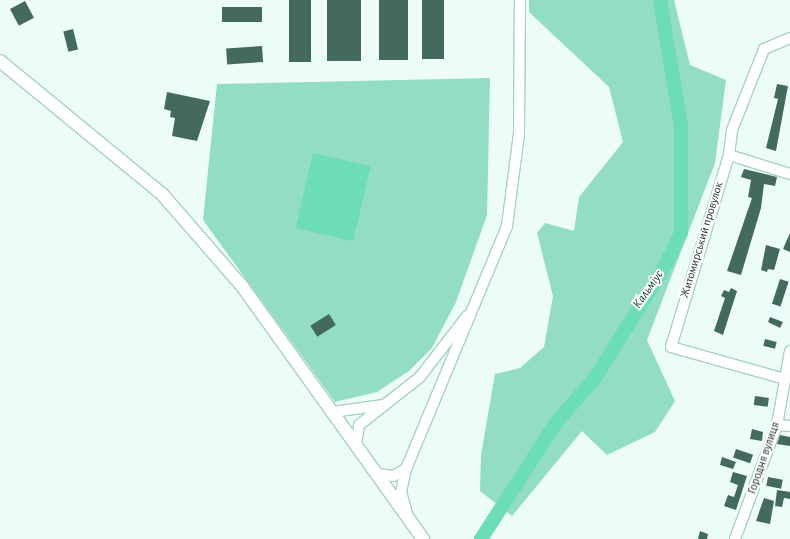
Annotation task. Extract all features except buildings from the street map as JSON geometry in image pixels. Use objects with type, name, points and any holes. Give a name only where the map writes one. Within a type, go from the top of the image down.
[{"type":"main road","points":[[0,62],[162,194],[242,286],[424,539]]},
{"type":"street","points":[[407,516],[402,492],[406,469],[506,226],[519,133],[520,0]]},
{"type":"street","name":"Житомирський провулок","points":[[786,379],[672,347],[729,155],[732,130],[764,49],[790,38]]},
{"type":"street","points":[[729,155],[790,174]]},
{"type":"street","points":[[356,445],[360,426],[384,404],[420,377],[473,308]]},
{"type":"street","name":"Городня вулиця","points":[[735,539],[777,424],[790,351]]},
{"type":"street","points":[[332,412],[384,404]]},
{"type":"street","points":[[777,424],[790,426]]},
{"type":"street","points":[[377,474],[393,476],[406,469]]},
{"type":"shaded area","points":[[529,0],[674,0],[690,65],[726,80],[715,163],[647,340],[675,401],[655,432],[607,455],[582,431],[512,516],[480,491],[481,455],[495,374],[520,368],[544,347],[553,296],[537,233],[545,223],[574,231],[579,197],[623,142],[609,87],[529,12]]},
{"type":"shaded area","points":[[490,78],[487,215],[456,302],[432,348],[409,371],[377,392],[335,402],[203,220],[217,84]]},
{"type":"shaded area","points":[[313,153],[370,166],[353,241],[296,228]]},
{"type":"waterway","name":"Кальміус","points":[[481,539],[555,424],[595,378],[664,268],[681,233],[681,126],[660,0]]}]
